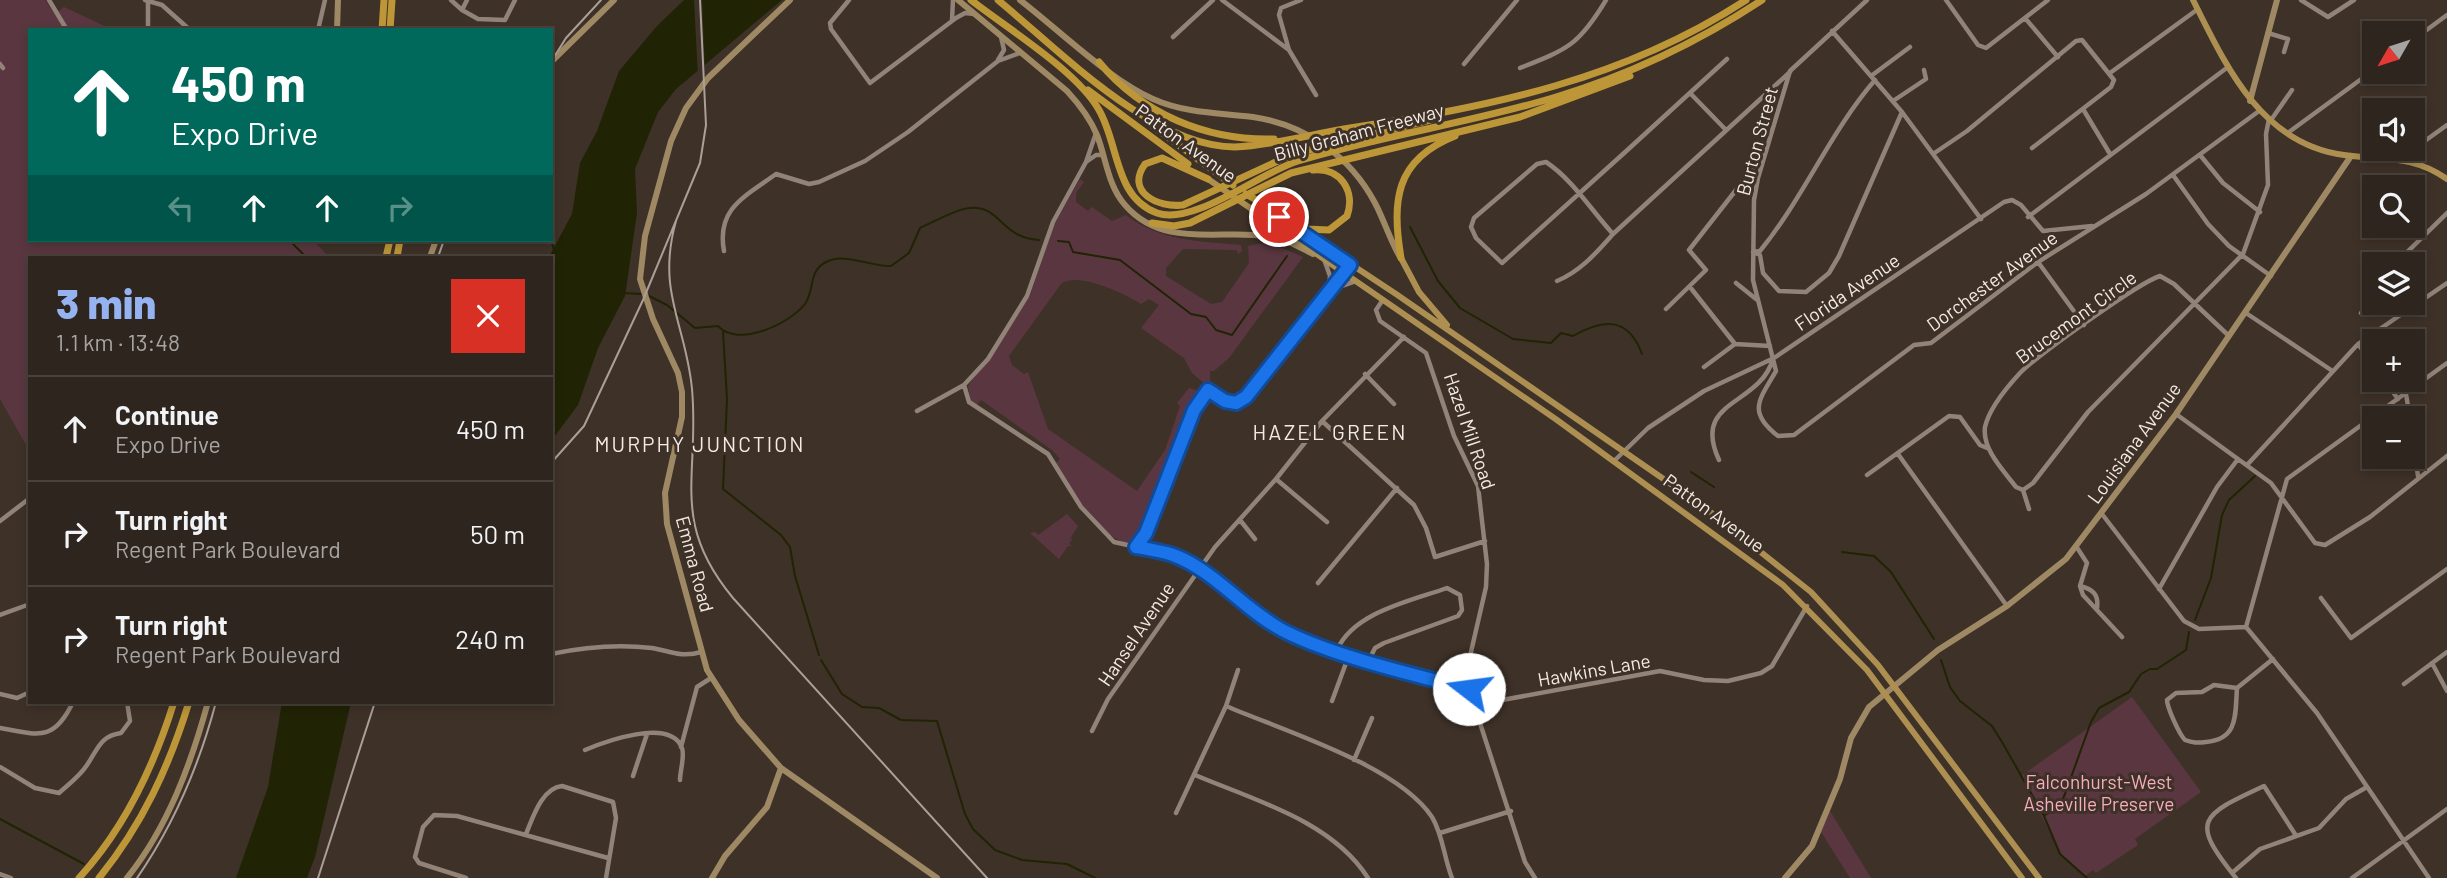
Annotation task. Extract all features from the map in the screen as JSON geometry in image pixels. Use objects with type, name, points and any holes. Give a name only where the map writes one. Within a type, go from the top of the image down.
[{"type":"highway","points":[[382,28],[384,0]]},
{"type":"highway","points":[[390,28],[392,0]]},
{"type":"highway","name":"Billy Graham Freeway","points":[[971,0],[1075,80],[1100,111],[1129,191],[1150,210],[1170,215],[1196,210],[1297,161],[1556,97],[1654,61],[1704,36],[1762,0]]},
{"type":"highway","name":"Billy Graham Freeway","points":[[998,0],[1129,107],[1175,134],[1208,145],[1235,147],[1440,114],[1523,97],[1601,72],[1667,45],[1745,0]]},
{"type":"highway","points":[[1153,223],[1174,226],[1190,223],[1310,167],[1520,117],[1598,89],[1645,69],[1654,61]]},
{"type":"highway","points":[[1099,62],[1142,99],[1179,122],[1224,136],[1281,140]]},
{"type":"highway","name":"Patton Avenue","points":[[1075,80],[1208,179]]},
{"type":"highway","name":"Patton Avenue","points":[[1129,107],[1259,203]]},
{"type":"highway","points":[[1208,179],[1163,158],[1145,164],[1139,180],[1141,191],[1150,200],[1164,206],[1183,205],[1293,153],[1435,119],[1440,114]]},
{"type":"highway","points":[[1401,258],[1395,218],[1399,194],[1408,170],[1438,144],[1481,126]]},
{"type":"highway","points":[[1259,203],[1315,231],[1329,230],[1343,220],[1350,205],[1350,194],[1338,176],[1318,169],[1285,177]]},
{"type":"highway","points":[[79,878],[105,846],[142,785],[173,704]]},
{"type":"highway","points":[[99,878],[156,792],[187,704]]},
{"type":"main road","points":[[2193,0],[2228,67],[2249,101],[2259,111],[2318,148],[2362,156]]},
{"type":"main road","points":[[2408,161],[2447,179]]},
{"type":"main road","name":"Patton Avenue","points":[[1208,179],[1752,559],[1807,606],[1867,670],[2022,878]]},
{"type":"main road","name":"Patton Avenue","points":[[1259,203],[1458,336],[1704,507],[1811,592],[1893,684],[2039,878]]},
{"type":"main road","name":"Patton Avenue","points":[[1401,258],[1423,298],[1458,336]]},
{"type":"street","points":[[49,0],[66,28]]},
{"type":"street","points":[[318,28],[325,0]]},
{"type":"street","points":[[337,28],[338,0]]},
{"type":"street","points":[[451,0],[478,19],[505,20],[515,0]]},
{"type":"street","points":[[462,10],[467,0]]},
{"type":"street","points":[[553,60],[614,0]]},
{"type":"street","name":"Emma Road","points":[[790,0],[708,78],[686,108],[671,141],[645,236],[639,272],[642,285],[678,373],[682,392],[682,417],[667,484],[665,514],[701,652],[711,678],[739,720],[781,768],[937,878]]},
{"type":"street","points":[[849,0],[830,23],[831,29],[870,83],[948,24],[965,13],[974,14]]},
{"type":"street","points":[[948,24],[953,18],[955,0]]},
{"type":"street","name":"Patton Avenue","points":[[955,0],[1067,90],[1082,107],[1096,132],[1119,198],[1129,209],[1153,223],[1187,236],[1273,236],[1313,254]]},
{"type":"street","name":"Patton Avenue","points":[[1020,0],[1145,95],[1164,103],[1285,125],[1322,143],[1350,167],[1374,201],[1401,258]]},
{"type":"street","points":[[1173,37],[1213,0]]},
{"type":"street","points":[[1222,0],[1289,50]]},
{"type":"street","points":[[1301,0],[1281,8],[1279,15],[1289,50],[1316,95]]},
{"type":"street","points":[[1464,64],[1517,0]]},
{"type":"street","points":[[1520,68],[1572,45],[1586,33],[1606,0]]},
{"type":"street","name":"Burton Street","points":[[1774,358],[1757,300],[1753,253],[1754,200],[1790,71],[1867,0]]},
{"type":"street","points":[[1946,0],[1982,48],[1986,48],[2048,0]]},
{"type":"street","points":[[2249,101],[2277,0]]},
{"type":"street","points":[[2301,0],[2328,16],[2354,0]]},
{"type":"street","points":[[148,28],[147,1],[175,14],[188,28]]},
{"type":"street","points":[[2110,73],[2198,9]]},
{"type":"street","points":[[2426,30],[2447,15]]},
{"type":"street","points":[[2025,18],[2058,57]]},
{"type":"street","points":[[1832,31],[1894,101],[1980,219]]},
{"type":"street","points":[[2268,33],[2288,39],[2284,52]]},
{"type":"street","points":[[998,61],[1004,50],[1001,37]]},
{"type":"street","points":[[1933,154],[2076,41],[2082,40],[2110,73],[2114,80],[2111,87],[2032,148]]},
{"type":"street","points":[[1753,253],[1760,251],[1793,208],[1815,168],[1873,78],[1910,47]]},
{"type":"street","points":[[724,251],[721,234],[728,212],[776,174],[809,184],[819,183],[865,161],[908,132],[998,61],[1020,53]]},
{"type":"street","points":[[1614,234],[1578,195],[1546,162],[1537,164],[1474,218],[1471,227],[1476,238],[1502,263],[1578,195],[1727,59]]},
{"type":"street","points":[[2028,217],[2228,67]]},
{"type":"street","points":[[1894,101],[1926,79],[1924,69]]},
{"type":"street","points":[[1557,281],[1573,274],[1790,71]]},
{"type":"street","points":[[2289,132],[2362,79]]},
{"type":"street","points":[[2023,490],[2033,483],[2088,412],[2244,254],[2260,212],[2269,177],[2266,134],[2270,119],[2292,90]]},
{"type":"street","points":[[1690,93],[1726,130]]},
{"type":"street","points":[[2083,109],[2110,154]]},
{"type":"street","name":"Dorchester Avenue","points":[[1774,358],[1776,371],[1759,399],[1758,413],[1764,425],[1779,436],[1794,435],[1914,345],[1931,343],[2038,262],[2173,175],[2259,111]]},
{"type":"street","points":[[1753,253],[1760,255],[1763,273],[1779,291],[1806,292],[1818,284],[1839,256],[1902,112]]},
{"type":"street","points":[[2425,141],[2447,125]]},
{"type":"street","points":[[918,411],[964,385],[988,359],[1027,296],[1053,222],[1086,162],[1096,132]]},
{"type":"street","points":[[1666,309],[1706,270],[1689,250],[1767,150]]},
{"type":"street","points":[[1086,162],[1096,155],[1103,155]]},
{"type":"street","points":[[2200,155],[2222,183],[2260,212]]},
{"type":"street","name":"Louisiana Avenue","points":[[1785,878],[1812,846],[1840,779],[1855,727],[1883,692],[1938,650],[2007,606],[2052,572],[2076,546],[2176,414],[2351,156]]},
{"type":"street","points":[[2173,175],[2208,224],[2229,246],[2244,254],[2271,276]]},
{"type":"street","name":"Florida Avenue","points":[[1614,461],[1650,427],[1704,391],[1774,358],[2004,202],[2012,200],[2021,205],[2028,217],[2043,231],[2097,225]]},
{"type":"street","points":[[2407,252],[2447,213]]},
{"type":"street","points":[[1325,262],[1330,276],[1329,290]]},
{"type":"street","points":[[2038,262],[2084,325]]},
{"type":"street","points":[[1136,547],[1146,533],[1194,410],[1208,390],[1230,402],[1236,403],[1246,397],[1350,265]]},
{"type":"street","name":"Brucemont Circle","points":[[1988,449],[1985,428],[1989,416],[2021,372],[2152,279],[2160,276],[2174,284],[2230,337]]},
{"type":"street","points":[[1329,290],[1353,282]]},
{"type":"street","points":[[1736,283],[1757,300]]},
{"type":"street","points":[[2247,465],[2306,403],[2331,370],[2358,344],[2447,283]]},
{"type":"street","points":[[1690,287],[1735,344]]},
{"type":"street","name":"Hazel Mill Road","points":[[1381,301],[1376,316],[1426,353],[1437,378],[1454,436],[1478,486],[1485,541],[1486,587],[1468,665],[1469,689],[1511,811],[1525,862],[1535,878]]},
{"type":"street","points":[[2246,313],[2331,370]]},
{"type":"street","name":"Hansel Avenue","points":[[1092,731],[1108,699],[1198,569],[1276,480],[1322,421],[1404,337]]},
{"type":"street","points":[[1704,367],[1735,344],[1770,346]]},
{"type":"street","points":[[2358,344],[2362,349]]},
{"type":"street","points":[[1719,460],[1711,436],[1716,416],[1760,383],[1770,371],[1774,358]]},
{"type":"street","points":[[2246,627],[2287,479],[2447,363]]},
{"type":"street","points":[[1365,374],[1394,404]]},
{"type":"street","points":[[964,385],[970,402],[1048,454],[1081,507],[1114,542],[1173,555],[1223,586],[1248,610],[1286,632],[1349,655],[1469,689]]},
{"type":"street","points":[[2393,392],[2399,399]]},
{"type":"street","points":[[2406,393],[2408,406]]},
{"type":"street","points":[[2176,414],[2247,465],[2281,494],[2315,543],[2325,545],[2370,517],[2418,476],[2447,456]]},
{"type":"street","points":[[1867,475],[1954,415],[1959,417],[1980,444],[1988,449],[2016,487],[2023,490],[2029,509]]},
{"type":"street","points":[[1322,421],[1414,505],[1426,528],[1435,557],[1485,541]]},
{"type":"street","points":[[1898,454],[2007,606]]},
{"type":"street","points":[[2159,589],[2217,487],[2238,459]]},
{"type":"street","points":[[2417,469],[2418,476]]},
{"type":"street","points":[[1276,480],[1327,522]]},
{"type":"street","points":[[1318,583],[1397,488]]},
{"type":"street","points":[[0,521],[28,500]]},
{"type":"street","points":[[2102,514],[2184,621],[2199,629],[2246,627]]},
{"type":"street","points":[[1240,520],[1255,539]]},
{"type":"street","points":[[2076,546],[2087,563],[2080,586],[2082,595],[2122,637]]},
{"type":"street","points":[[2321,598],[2351,638],[2447,569]]},
{"type":"street","points":[[2080,586],[2094,591],[2097,608]]},
{"type":"street","points":[[1337,650],[1341,642],[1373,615],[1447,588],[1460,595],[1462,610],[1458,616],[1384,643],[1375,648],[1369,660]]},
{"type":"street","points":[[0,615],[28,605]]},
{"type":"street","name":"Hawkins Lane","points":[[1475,705],[1660,671],[1704,680],[1728,681],[1761,673],[1772,666],[1807,606]]},
{"type":"street","points":[[2246,627],[2317,713],[2429,878]]},
{"type":"street","points":[[553,654],[587,646],[652,648],[686,656],[701,652]]},
{"type":"street","points":[[2404,684],[2447,652]]},
{"type":"street","points":[[1332,701],[1349,655]]},
{"type":"street","points":[[2237,688],[2214,685],[2202,692],[2176,693],[2167,700],[2168,711],[2176,719],[2185,740],[2193,743],[2220,741],[2228,735],[2234,722],[2237,688],[2273,659]]},
{"type":"street","points":[[2432,663],[2447,691]]},
{"type":"street","points":[[1176,813],[1226,706],[1238,670]]},
{"type":"street","points":[[680,780],[681,747],[697,687],[711,678]]},
{"type":"street","points":[[0,694],[17,698],[28,693]]},
{"type":"street","points":[[0,728],[35,734],[52,732],[63,722],[72,704]]},
{"type":"street","points":[[0,767],[35,788],[60,793],[87,765],[97,746],[109,735],[121,733],[130,721],[127,704]]},
{"type":"street","points":[[127,878],[158,832],[178,792],[207,704]]},
{"type":"street","points":[[1226,706],[1354,760],[1414,795],[1440,833],[1452,878]]},
{"type":"street","points":[[1354,760],[1372,718]]},
{"type":"street","points":[[585,750],[625,734],[668,737],[681,747]]},
{"type":"street","points":[[633,776],[647,734]]},
{"type":"street","points":[[712,878],[725,856],[767,807],[781,768]]},
{"type":"street","points":[[1195,775],[1313,828],[1343,849],[1368,878]]},
{"type":"street","points":[[526,834],[545,796],[554,787],[562,786],[604,797],[613,802],[617,810],[606,878]]},
{"type":"street","points":[[2295,834],[2264,786],[2237,799],[2208,819],[2204,831],[2210,847],[2234,876],[2260,849],[2295,834],[2319,828],[2346,799],[2367,787]]},
{"type":"street","points":[[2353,878],[2447,809]]},
{"type":"street","points":[[1440,833],[1511,811]]},
{"type":"street","points":[[466,878],[419,863],[415,857],[423,827],[434,815],[457,816],[608,858]]},
{"type":"street","points":[[0,874],[11,878]]},
{"type":"green space","points":[[0,0],[45,0],[55,14],[64,7],[109,28],[28,28],[28,242],[315,242],[328,256],[28,256],[28,448],[0,399]]},
{"type":"green space","points":[[1080,179],[1084,182],[1076,193],[1076,202],[1088,211],[1092,207],[1112,221],[1126,215],[1153,231],[1181,239],[1241,245],[1242,251],[1238,254],[1237,250],[1183,249],[1166,268],[1166,276],[1211,304],[1222,302],[1249,263],[1248,246],[1268,242],[1303,257],[1229,358],[1214,371],[1210,371],[1210,381],[1206,385],[1192,373],[1184,358],[1141,328],[1159,305],[1149,299],[1141,304],[1101,285],[1078,280],[1061,284],[1009,356],[1012,365],[1024,374],[1028,372],[1048,429],[1137,491],[1165,450],[1180,406],[1177,403],[1189,388],[1200,391],[1149,521],[1133,544],[1120,541],[1097,524],[1070,487],[1056,463],[1060,459],[1052,450],[981,400],[977,405],[971,402],[968,386],[1030,296],[1053,227]]},
{"type":"green space","points":[[1067,514],[1078,526],[1070,539],[1073,538],[1069,544],[1072,546],[1068,546],[1059,559],[1030,533],[1035,532],[1038,535]]},
{"type":"green space","name":"Falconhurst-West Asheville Preserve","points":[[2132,697],[2201,792],[2135,839],[2138,845],[2096,873],[2093,870],[2085,876],[2062,856],[2021,776]]},
{"type":"green space","points":[[1830,811],[1871,878],[1850,878],[1821,832]]},
{"type":"shaded area","points":[[684,0],[782,0],[676,89],[658,112],[635,169],[637,213],[625,296],[598,348],[578,405],[553,438],[553,256],[550,256],[572,214],[580,163],[597,131],[619,71],[657,26]]},
{"type":"shaded area","points":[[282,704],[351,704],[315,857],[307,878],[236,878],[268,787]]},
{"type":"pier","points":[[694,0],[702,0],[705,72],[698,78]]},
{"type":"waterway","points":[[647,295],[667,305],[695,328],[718,326],[738,335],[750,334],[776,326],[797,312],[808,299],[817,270],[826,262],[833,259],[850,259],[891,266],[909,253],[920,228],[956,212],[970,208],[985,210],[1017,234],[1039,240]]},
{"type":"waterway","points":[[1410,227],[1438,281],[1460,308],[1513,339],[1551,343],[1561,333],[1573,336],[1594,326],[1614,324],[1630,333],[1642,354]]},
{"type":"waterway","points":[[1058,241],[1069,242],[1073,252],[1120,260],[1191,314],[1206,317],[1216,330],[1232,335],[1287,256]]},
{"type":"waterway","points":[[291,242],[305,256]]},
{"type":"waterway","points":[[552,242],[554,250]]},
{"type":"waterway","points":[[623,293],[642,294]]},
{"type":"waterway","points":[[723,332],[727,399],[723,489],[781,535],[790,547],[795,576],[819,655]]},
{"type":"waterway","points":[[1691,472],[1714,487]]},
{"type":"waterway","points":[[2195,620],[2211,578],[2222,515],[2229,500],[2255,476]]},
{"type":"waterway","points":[[1842,552],[1874,556],[1891,572],[1934,639]]},
{"type":"waterway","points":[[2045,815],[2059,807],[2091,722],[2099,708],[2129,692],[2141,674],[2157,669],[2186,650],[2189,632]]},
{"type":"waterway","points":[[821,660],[842,694],[862,707],[879,708],[901,720],[937,721],[965,814],[973,829],[995,850],[1022,860],[1067,864],[1095,878]]},
{"type":"waterway","points":[[1941,660],[1950,687],[1960,701],[1992,726],[2002,742],[2044,816],[2060,854],[2087,878]]},
{"type":"waterway","points":[[0,819],[84,864]]},
{"type":"railway","points":[[553,59],[566,38],[601,0]]},
{"type":"railway","points":[[553,461],[584,426],[643,300],[700,163],[706,125],[700,0]]},
{"type":"railway","points":[[676,221],[669,268],[674,307],[692,389],[692,497],[694,521],[701,545],[713,570],[733,598],[987,878]]},
{"type":"railway","points":[[438,256],[443,242]]},
{"type":"railway","points":[[137,878],[163,836],[184,793],[202,749],[215,704]]},
{"type":"railway","points":[[318,878],[374,704]]},
{"type":"district","name":"HAZEL GREEN","points":[[1330,433]]},
{"type":"district","name":"MURPHY JUNCTION","points":[[700,445]]},
{"type":"route","points":[[1279,217],[1350,265],[1246,397],[1236,403],[1230,402],[1208,390],[1194,410],[1146,533],[1136,547],[1173,555],[1198,569],[1223,586],[1248,610],[1286,632],[1349,655],[1469,689]]}]
